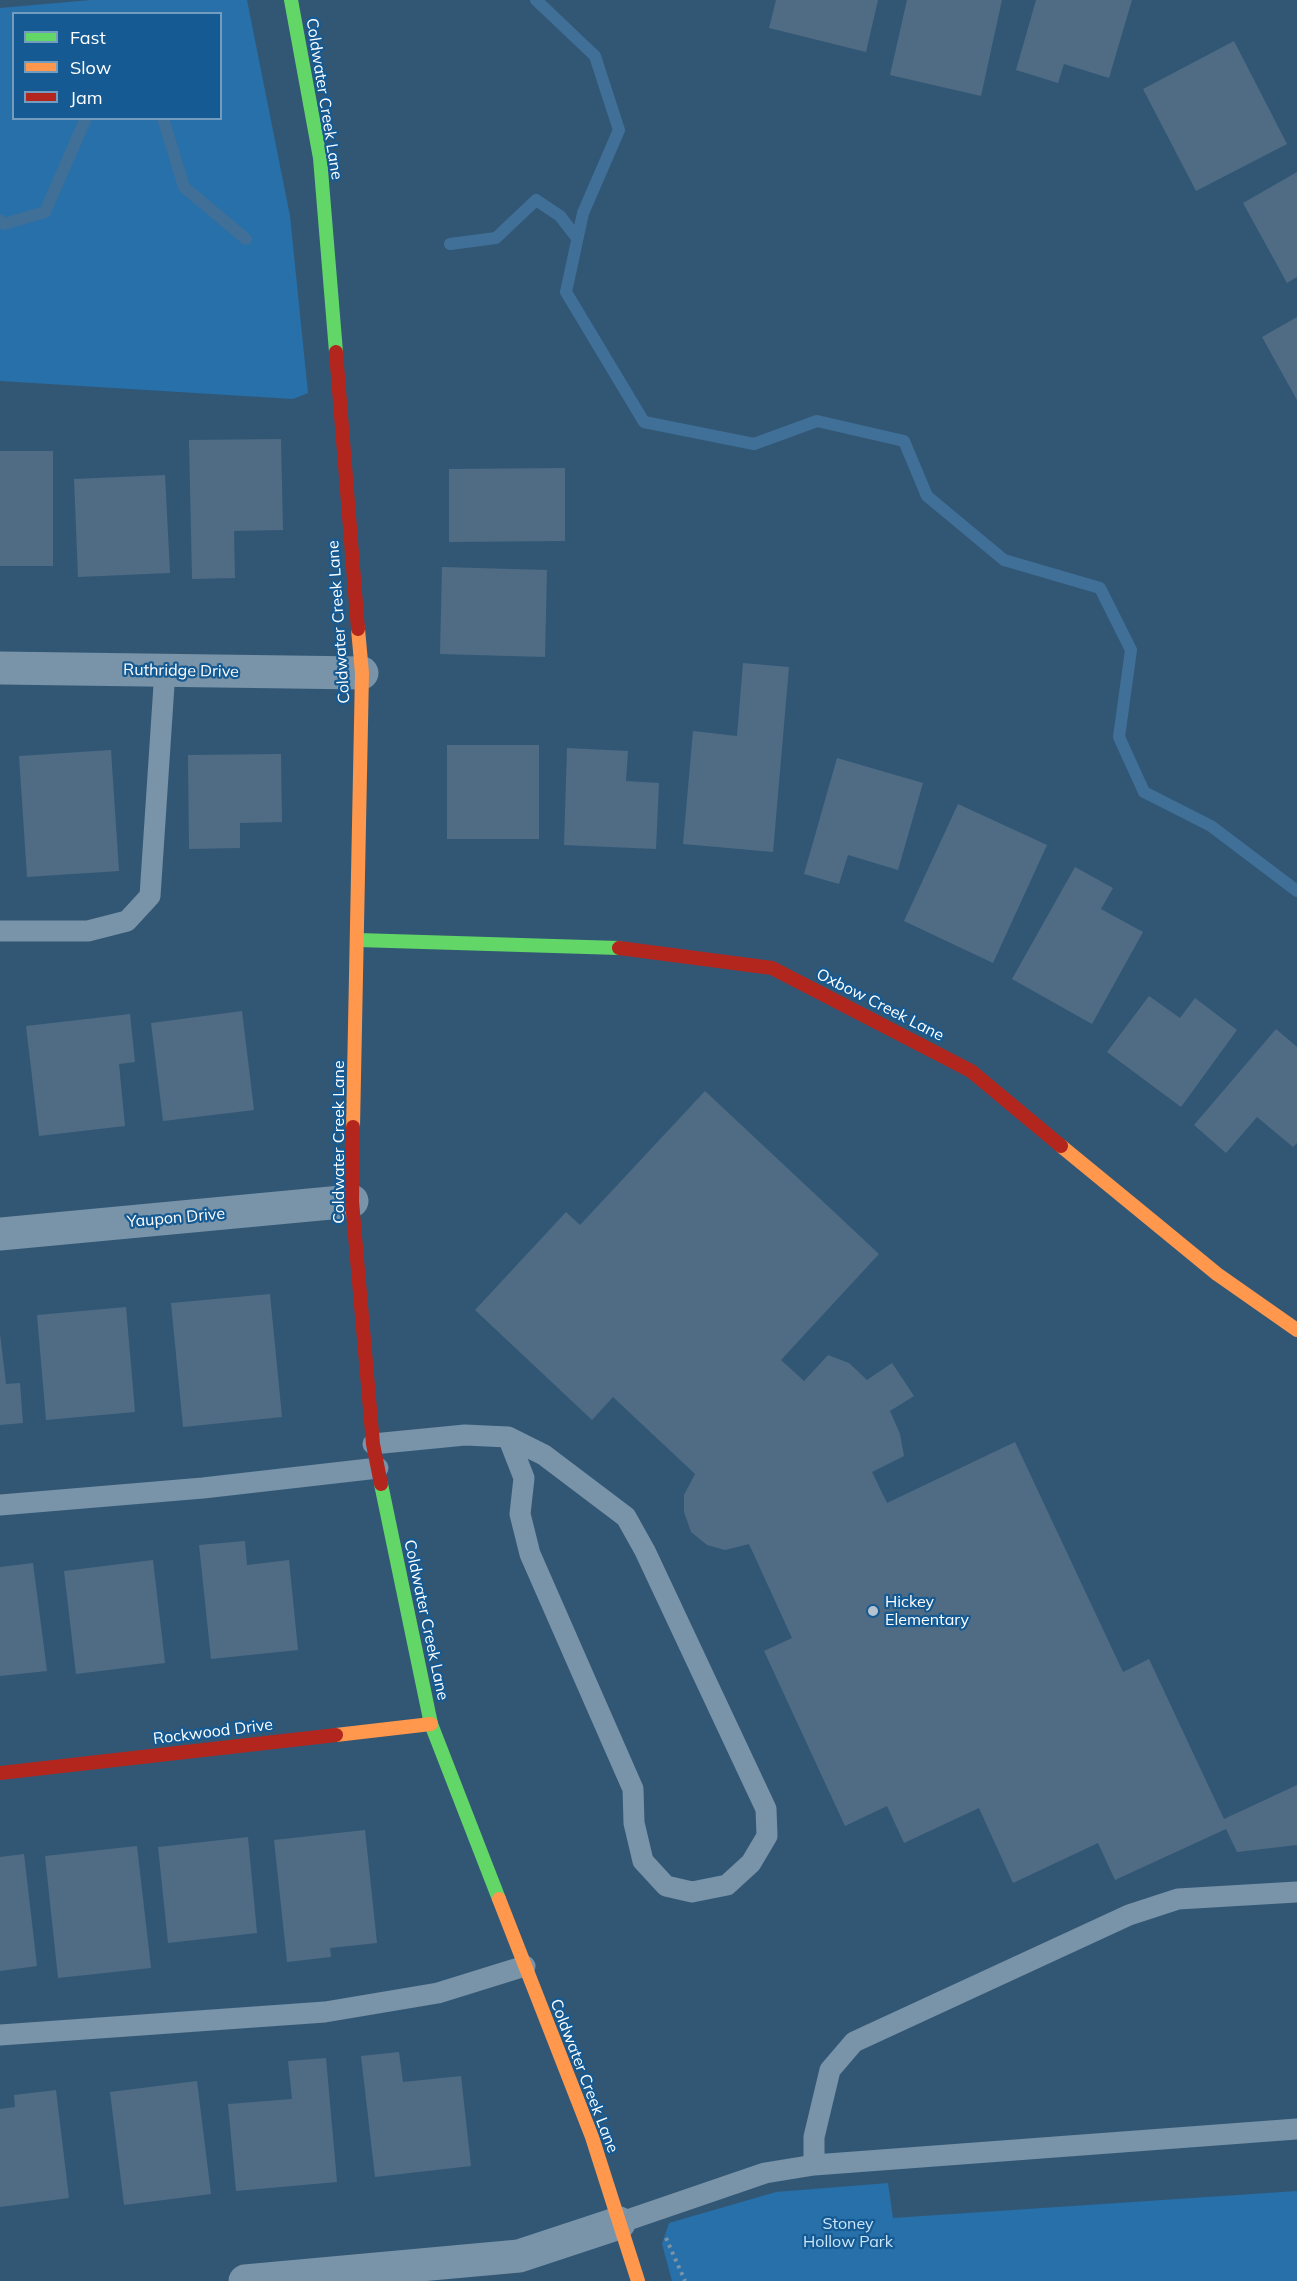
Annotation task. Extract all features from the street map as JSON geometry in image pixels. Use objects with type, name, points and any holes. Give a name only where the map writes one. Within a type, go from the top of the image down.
[{"type":"street","name":"Coldwater Creek Lane","points":[[291,0],[320,158],[362,673],[352,1201],[373,1444],[431,1724],[591,2137],[638,2281]]},
{"type":"street","name":"Ruthridge Drive","points":[[0,668],[362,673]]},
{"type":"street","name":"Oxbow Creek Lane","points":[[358,940],[615,947],[772,968],[971,1071],[1217,1274],[1297,1330]]},
{"type":"street","name":"Yaupon Drive","points":[[0,1234],[352,1201]]},
{"type":"street","name":"Rockwood Drive","points":[[0,1773],[431,1724]]},
{"type":"street","points":[[245,2281],[519,2256],[619,2223]]},
{"type":"lane","points":[[0,931],[88,931],[127,921],[150,896],[165,670]]},
{"type":"lane","points":[[373,1444],[465,1435],[508,1437],[544,1455],[626,1517],[645,1551],[766,1809],[767,1836],[751,1863],[727,1885],[692,1892],[666,1886],[643,1861],[634,1823],[633,1789],[530,1554],[520,1514],[524,1478],[508,1437]]},
{"type":"lane","points":[[0,1505],[203,1488],[378,1468]]},
{"type":"lane","points":[[814,2165],[814,2137],[830,2070],[854,2042],[1139,1912],[1178,1899],[1297,1892]]},
{"type":"lane","points":[[0,2035],[325,2012],[438,1993],[525,1966]]},
{"type":"lane","points":[[619,2223],[765,2173],[814,2165],[1297,2129]]},
{"type":"path","points":[[654,2211],[686,2281]]},
{"type":"green space","points":[[91,0],[247,0],[290,216],[308,393],[293,399],[0,381],[0,8]]},
{"type":"green space","name":"Stoney Hollow Park","points":[[888,2183],[893,2218],[1297,2191],[1297,2281],[672,2281],[662,2244],[669,2223],[776,2192]]},
{"type":"building","points":[[776,0],[878,0],[866,52],[769,28]]},
{"type":"building","points":[[907,0],[1002,0],[981,96],[890,75]]},
{"type":"building","points":[[1036,0],[1132,0],[1109,78],[1064,64],[1058,83],[1016,70]]},
{"type":"building","points":[[1234,41],[1287,144],[1196,191],[1143,89]]},
{"type":"building","points":[[1297,172],[1297,277],[1287,283],[1243,203]]},
{"type":"building","points":[[1297,317],[1297,400],[1262,337]]},
{"type":"building","points":[[281,439],[283,530],[234,531],[235,578],[192,579],[189,440]]},
{"type":"building","points":[[0,451],[53,451],[53,566],[0,566]]},
{"type":"building","points":[[565,468],[565,541],[449,542],[449,469]]},
{"type":"building","points":[[165,475],[170,573],[78,577],[74,479]]},
{"type":"building","points":[[442,567],[547,570],[545,657],[440,654]]},
{"type":"building","points":[[743,663],[789,667],[773,852],[683,844],[693,731],[737,736]]},
{"type":"building","points":[[447,745],[539,745],[539,839],[447,839]]},
{"type":"building","points":[[567,748],[628,751],[626,781],[659,783],[656,849],[564,845]]},
{"type":"building","points":[[111,750],[119,871],[27,877],[19,756]]},
{"type":"building","points":[[281,754],[282,822],[240,823],[240,848],[189,849],[188,755]]},
{"type":"building","points":[[837,758],[923,783],[898,870],[848,855],[839,884],[804,874]]},
{"type":"building","points":[[958,804],[1047,845],[993,963],[904,921]]},
{"type":"building","points":[[1075,867],[1113,888],[1101,909],[1143,932],[1092,1024],[1012,979]]},
{"type":"building","points":[[1149,996],[1180,1018],[1195,998],[1237,1030],[1181,1107],[1107,1052]]},
{"type":"building","points":[[242,1011],[254,1110],[163,1121],[151,1023]]},
{"type":"building","points":[[130,1014],[135,1062],[119,1064],[125,1126],[39,1136],[26,1026]]},
{"type":"building","points":[[1276,1029],[1297,1047],[1297,1143],[1293,1147],[1257,1117],[1226,1153],[1194,1125]]},
{"type":"building","points":[[705,1091],[879,1254],[781,1360],[804,1381],[828,1355],[849,1363],[867,1380],[892,1363],[914,1396],[890,1411],[900,1434],[904,1456],[872,1472],[887,1503],[1015,1442],[1123,1672],[1149,1659],[1224,1819],[1297,1785],[1297,1845],[1237,1852],[1226,1829],[1115,1880],[1098,1843],[1013,1883],[979,1808],[904,1843],[887,1806],[845,1826],[764,1651],[792,1638],[749,1544],[725,1550],[707,1545],[691,1532],[684,1512],[684,1495],[695,1474],[613,1397],[592,1420],[475,1310],[566,1212],[580,1225]]},
{"type":"building","points":[[270,1294],[282,1417],[183,1427],[171,1303]]},
{"type":"building","points":[[126,1307],[135,1412],[46,1420],[37,1315]]},
{"type":"building","points":[[0,1334],[6,1384],[20,1383],[23,1423],[0,1425]]},
{"type":"building","points":[[245,1541],[247,1565],[289,1560],[298,1650],[211,1659],[199,1545]]},
{"type":"building","points":[[153,1560],[165,1663],[76,1674],[64,1571]]},
{"type":"building","points":[[33,1563],[47,1671],[0,1676],[0,1567]]},
{"type":"building","points":[[365,1830],[377,1943],[330,1948],[331,1957],[287,1962],[274,1840]]},
{"type":"building","points":[[248,1837],[257,1933],[168,1943],[158,1847]]},
{"type":"building","points":[[137,1846],[151,1968],[58,1978],[45,1856]]},
{"type":"building","points":[[24,1854],[37,1966],[0,1971],[0,1857]]},
{"type":"building","points":[[399,2052],[403,2082],[461,2076],[471,2166],[375,2177],[361,2056]]},
{"type":"building","points":[[326,2058],[337,2182],[236,2191],[228,2104],[292,2099],[288,2061]]},
{"type":"building","points":[[197,2081],[211,2194],[124,2205],[110,2092]]},
{"type":"building","points":[[56,2090],[69,2198],[0,2207],[0,2109],[15,2107],[14,2095]]},
{"type":"waterway","points":[[536,0],[595,56],[619,130],[583,213],[566,292],[644,422],[754,444],[817,421],[904,441],[927,496],[1004,560],[1100,588],[1131,650],[1119,737],[1144,792],[1211,826],[1297,891]]},
{"type":"waterway","points":[[0,220],[4,224],[45,212],[85,120]]},
{"type":"waterway","points":[[164,120],[184,187],[246,239]]},
{"type":"waterway","points":[[450,244],[496,238],[536,200],[560,216],[577,238]]},
{"type":"traffic: fast","points":[[291,0],[320,158],[336,352]]},
{"type":"traffic: fast","points":[[358,940],[619,948]]},
{"type":"traffic: fast","points":[[381,1484],[431,1724],[499,1899]]},
{"type":"traffic: slow","points":[[353,1127],[362,673],[358,629]]},
{"type":"traffic: slow","points":[[1061,1146],[1217,1274],[1297,1330]]},
{"type":"traffic: slow","points":[[336,1735],[431,1724]]},
{"type":"traffic: slow","points":[[499,1899],[592,2137],[638,2281]]},
{"type":"traffic: jam","points":[[336,352],[358,629]]},
{"type":"traffic: jam","points":[[619,948],[772,968],[971,1071],[1061,1146]]},
{"type":"traffic: jam","points":[[353,1127],[352,1201],[373,1444],[381,1484]]},
{"type":"traffic: jam","points":[[0,1773],[336,1735]]},
{"type":"place","name":"Hickey Elementary","points":[[873,1611]]}]
